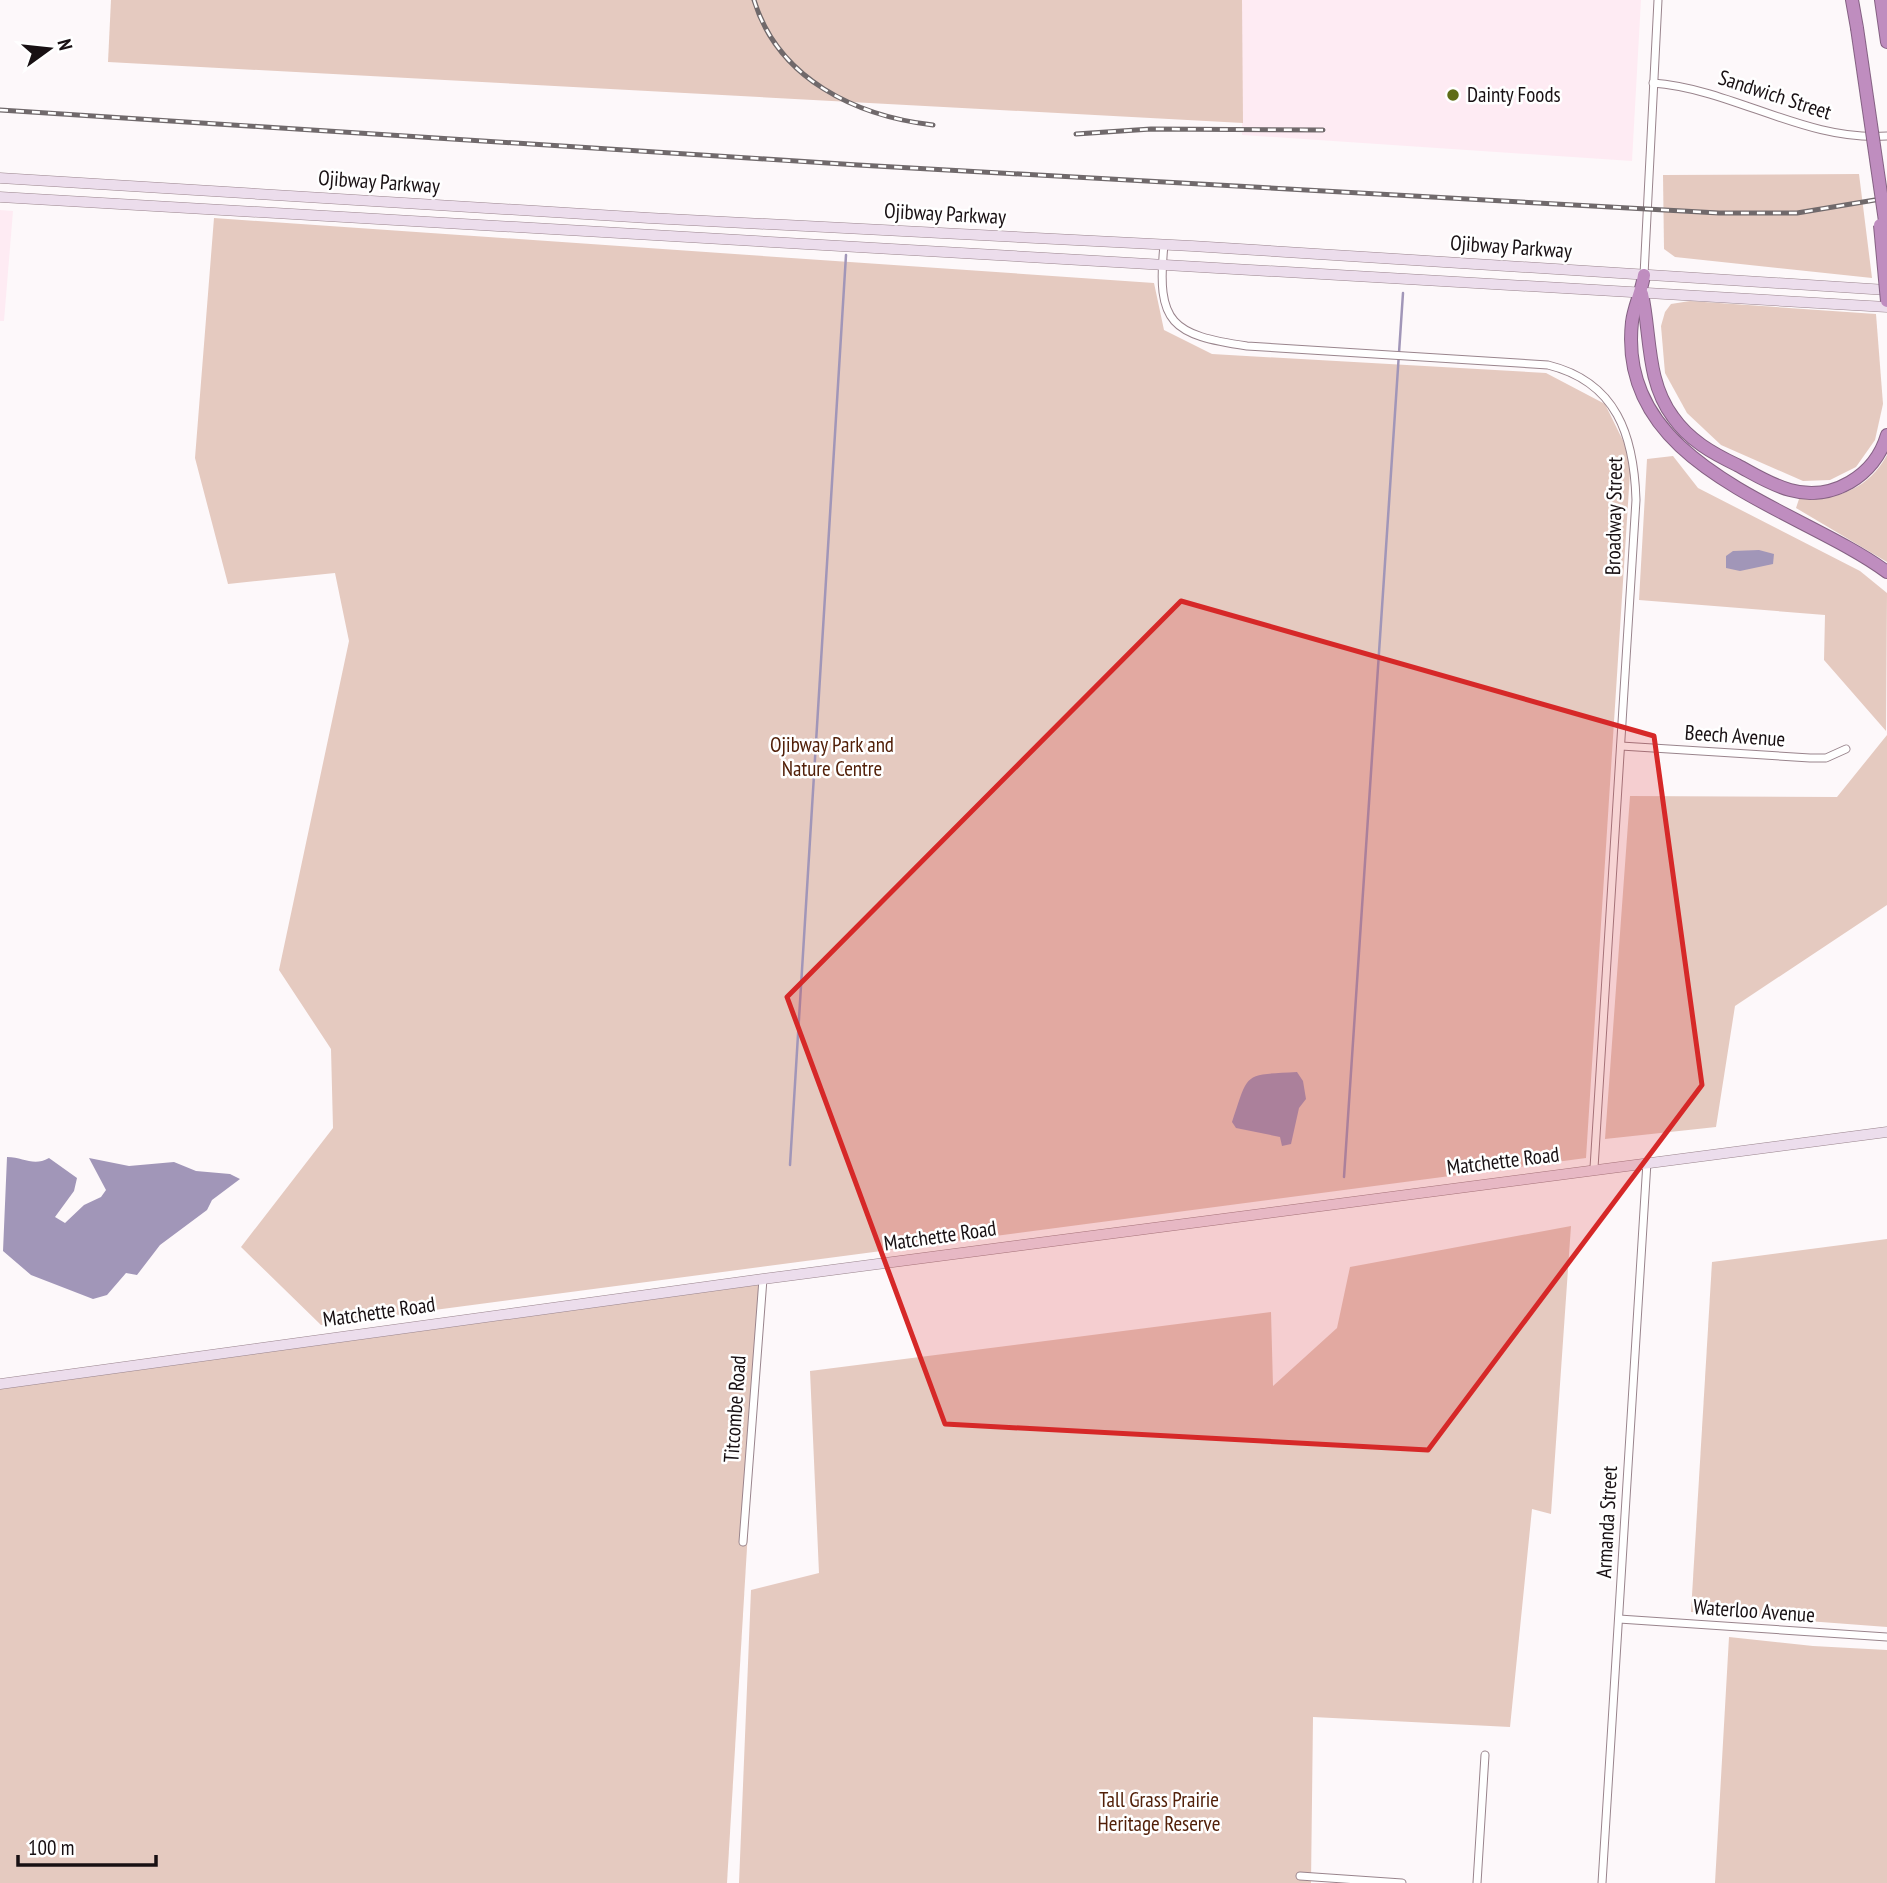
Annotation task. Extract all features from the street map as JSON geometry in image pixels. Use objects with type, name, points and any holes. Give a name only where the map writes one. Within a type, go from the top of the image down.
[{"type":"highway","points":[[1852,0],[1887,235]]},
{"type":"highway","points":[[1881,0],[1887,42]]},
{"type":"highway","points":[[1875,158],[1887,301]]},
{"type":"highway","points":[[1644,275],[1642,293],[1652,371],[1659,394],[1672,417],[1710,451],[1772,484],[1810,493],[1828,491],[1861,475],[1874,462],[1887,435]]},
{"type":"highway","points":[[1642,293],[1632,320],[1637,370],[1651,407],[1677,443],[1728,484],[1887,572]]},
{"type":"main road","name":"Ojibway Parkway","points":[[0,178],[1887,290]]},
{"type":"main road","name":"Ojibway Parkway","points":[[0,197],[1887,307]]},
{"type":"main road","name":"Matchette Road","points":[[0,1384],[1594,1168],[1887,1132]]},
{"type":"street","points":[[1644,275],[1658,0]]},
{"type":"street","name":"Sandwich Street","points":[[1653,83],[1700,89],[1837,134],[1887,136]]},
{"type":"street","name":"Broadway Street","points":[[1164,245],[1163,298],[1182,330],[1201,339],[1247,346],[1548,365],[1579,376],[1600,393],[1622,423],[1635,463],[1636,500],[1594,1168]]},
{"type":"street","name":"Beech Avenue","points":[[1621,746],[1819,758],[1846,749]]},
{"type":"street","name":"Armanda Street","points":[[1602,1883],[1647,1162]]},
{"type":"street","name":"Titcombe Road","points":[[743,1542],[763,1279]]},
{"type":"street","name":"Waterloo Avenue","points":[[1619,1619],[1887,1637]]},
{"type":"street","points":[[1478,1883],[1485,1755]]},
{"type":"street","points":[[1300,1876],[1402,1883]]},
{"type":"highlighted area","points":[[1181,601],[1654,736],[1702,1085],[1428,1450],[945,1424],[787,997]]},
{"type":"shaded area","points":[[1242,0],[1641,0],[1632,161],[1242,135]]},
{"type":"shaded area","points":[[0,210],[13,211],[4,321],[0,321]]},
{"type":"shaded area","points":[[1759,550],[1774,554],[1773,564],[1740,571],[1726,568],[1726,556],[1733,551]]},
{"type":"shaded area","points":[[1297,1072],[1303,1081],[1306,1099],[1299,1108],[1291,1144],[1282,1146],[1280,1137],[1236,1128],[1232,1122],[1250,1079],[1266,1074]]},
{"type":"shaded area","points":[[7,1157],[33,1162],[49,1158],[77,1178],[74,1191],[55,1217],[65,1223],[84,1205],[101,1197],[106,1190],[89,1158],[129,1166],[174,1162],[196,1171],[230,1174],[240,1179],[212,1200],[207,1210],[160,1245],[137,1275],[126,1273],[107,1295],[93,1299],[31,1275],[3,1251]]},
{"type":"green space","points":[[111,0],[1242,0],[1243,123],[108,62]]},
{"type":"green space","points":[[1859,174],[1872,278],[1675,257],[1664,249],[1663,175]]},
{"type":"green space","name":"Ojibway Park and Nature Centre","points":[[214,218],[1154,283],[1164,330],[1212,354],[1546,373],[1605,404],[1631,457],[1586,1158],[321,1325],[241,1247],[333,1128],[331,1049],[279,970],[349,641],[335,573],[228,584],[195,458]]},
{"type":"green space","points":[[1690,301],[1876,314],[1883,404],[1875,440],[1856,467],[1830,480],[1803,481],[1721,445],[1687,413],[1665,373],[1661,326],[1665,312],[1671,304]]},
{"type":"green space","points":[[1887,455],[1887,562],[1796,508],[1799,499],[1838,495],[1861,485]]},
{"type":"green space","points":[[1673,456],[1698,488],[1860,571],[1887,593],[1886,731],[1824,660],[1825,615],[1639,600],[1647,459]]},
{"type":"green space","points":[[1887,735],[1887,905],[1735,1006],[1716,1127],[1605,1139],[1630,796],[1837,797]]},
{"type":"green space","name":"Tall Grass Prairie Heritage Reserve","points":[[1571,1226],[1551,1514],[1532,1509],[1510,1727],[1313,1717],[1311,1883],[739,1883],[751,1590],[819,1573],[810,1371],[1271,1312],[1273,1386],[1337,1328],[1350,1267]]},
{"type":"green space","points":[[1887,1239],[1887,1627],[1691,1612],[1712,1262]]},
{"type":"green space","points":[[763,1279],[727,1883],[0,1883],[0,1387]]},
{"type":"green space","points":[[1729,1637],[1887,1650],[1887,1883],[1715,1883]]},
{"type":"waterway","points":[[790,1165],[846,255]]},
{"type":"waterway","points":[[1344,1177],[1403,293]]},
{"type":"railway","points":[[754,0],[765,28],[781,52],[801,72],[824,89],[876,113],[933,125]]},
{"type":"railway","points":[[0,110],[858,165],[1719,213],[1797,213],[1887,198]]},
{"type":"railway","points":[[1076,134],[1151,129],[1323,130]]},
{"type":"place","name":"Dainty Foods","points":[[1453,95]]}]
